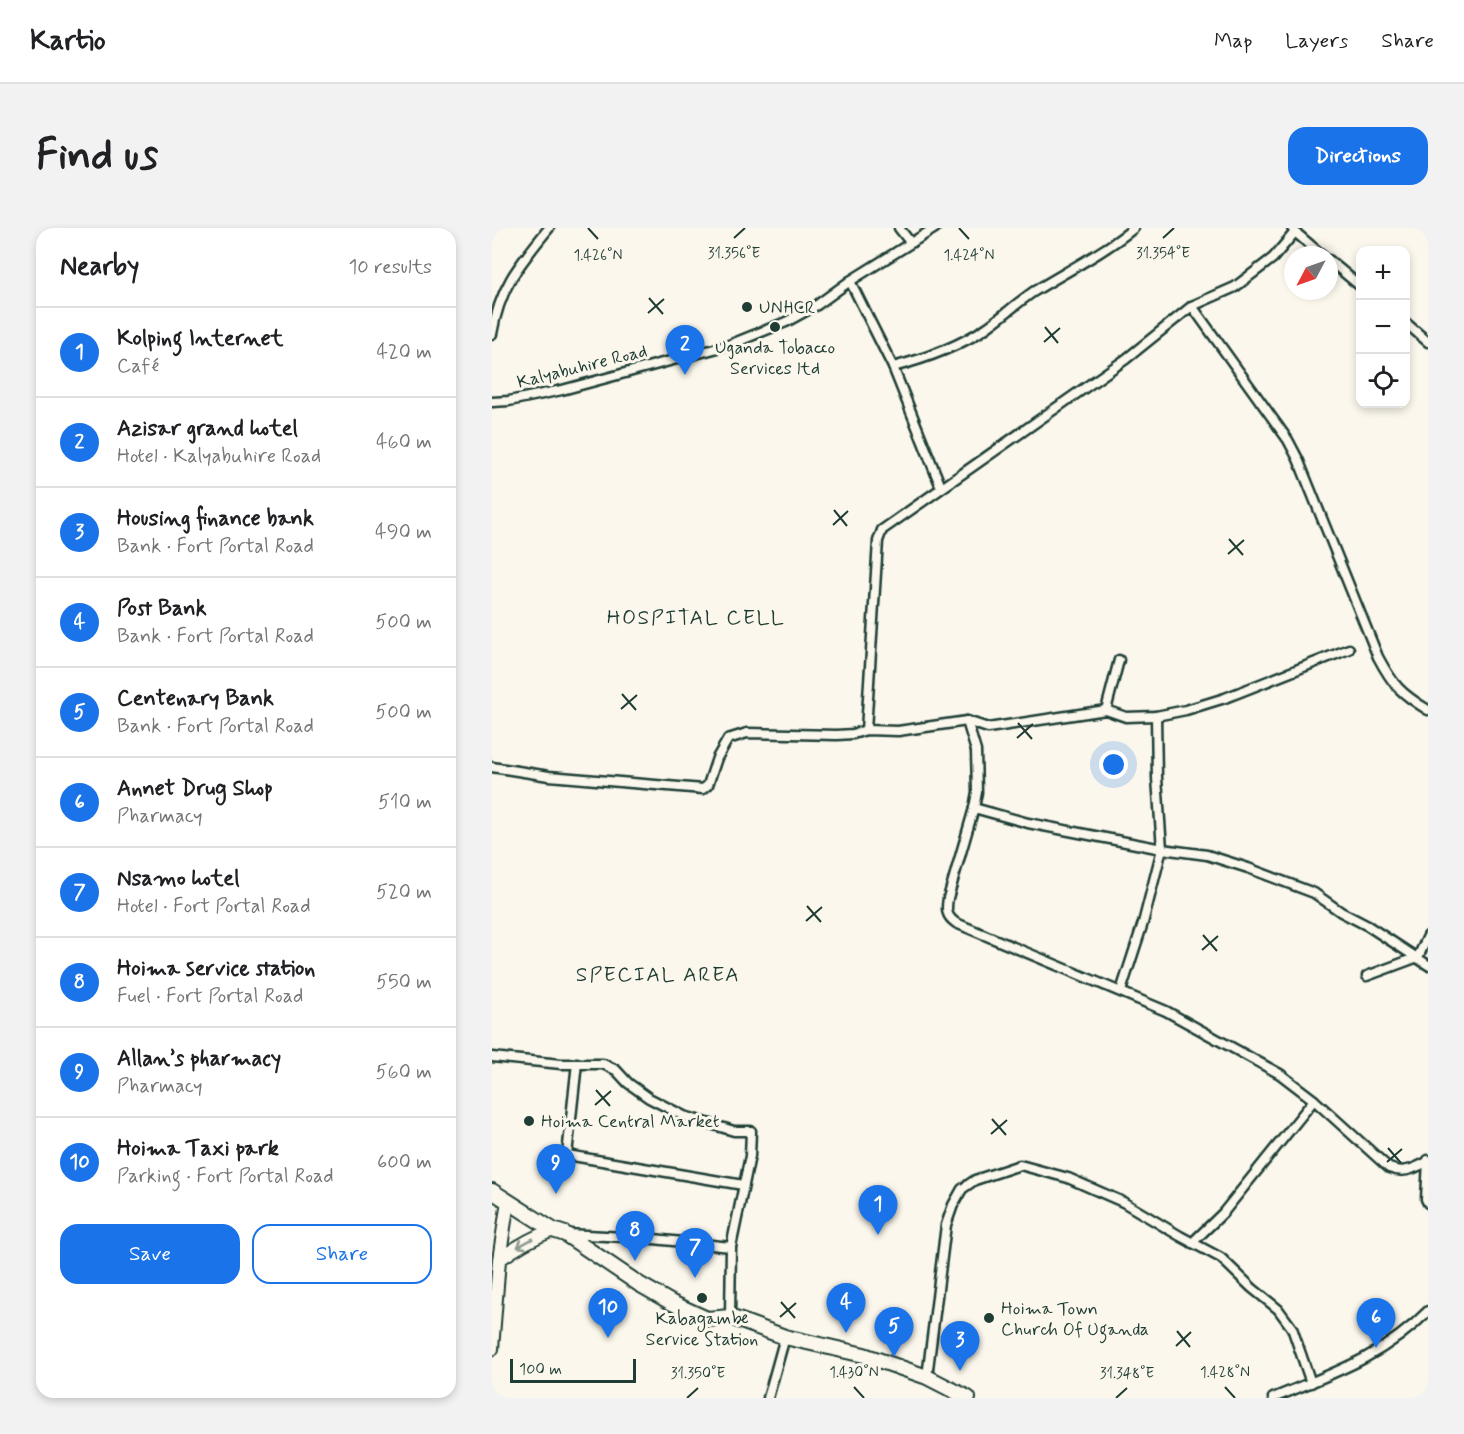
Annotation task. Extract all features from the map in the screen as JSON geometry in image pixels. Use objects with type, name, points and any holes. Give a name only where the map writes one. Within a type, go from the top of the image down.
[{"type":"main road","points":[[492,1191],[639,1284],[707,1319],[730,1317],[785,1337],[864,1355],[927,1377],[968,1398]]},
{"type":"street","points":[[492,334],[495,313],[504,290],[514,272],[549,228]]},
{"type":"street","points":[[899,228],[910,242]]},
{"type":"street","name":"Kalyabuhire Road","points":[[492,402],[509,401],[562,390],[729,345],[786,322],[817,305],[850,281],[935,228]]},
{"type":"street","points":[[893,367],[918,361],[964,341],[1032,293],[1134,228]]},
{"type":"street","points":[[866,730],[879,535],[882,530],[1126,359],[1192,306],[1235,286],[1273,258],[1293,230],[1312,246]]},
{"type":"street","points":[[1338,268],[1356,283]]},
{"type":"street","points":[[850,281],[893,367],[941,487]]},
{"type":"street","points":[[1192,306],[1288,440],[1310,484],[1378,657],[1392,682],[1404,696],[1428,710]]},
{"type":"street","points":[[1410,326],[1428,342]]},
{"type":"street","points":[[492,767],[549,776],[703,789],[708,785],[717,758],[728,740],[747,733],[837,735],[866,730],[898,730],[967,721],[988,728],[1106,710],[1126,717],[1156,716],[1225,698],[1349,649]]},
{"type":"street","points":[[1106,710],[1119,660]]},
{"type":"street","points":[[1121,991],[1143,922],[1162,849],[1156,716]]},
{"type":"street","points":[[967,721],[976,751],[977,792],[948,898],[946,911],[950,918],[956,923],[1166,1011],[1280,1074],[1314,1100],[1389,1168],[1407,1172],[1427,1161]]},
{"type":"street","points":[[974,808],[1028,823],[1162,849],[1207,855],[1275,877],[1314,893],[1428,965]]},
{"type":"street","points":[[1367,976],[1418,957],[1428,936]]},
{"type":"street","points":[[492,1057],[561,1064],[603,1064],[616,1070],[628,1083],[649,1098],[684,1116],[734,1131],[751,1131],[750,1156],[731,1246],[730,1317]]},
{"type":"street","points":[[577,1063],[567,1155],[743,1185]]},
{"type":"street","points":[[1192,1243],[1223,1213],[1314,1100]]},
{"type":"street","points":[[1427,1161],[1426,1199],[1428,1203]]},
{"type":"street","points":[[927,1377],[946,1225],[953,1205],[962,1189],[975,1180],[1020,1166],[1068,1178],[1123,1202],[1221,1258],[1278,1309],[1292,1328],[1311,1383]]},
{"type":"street","points":[[492,1349],[499,1260],[508,1202]]},
{"type":"street","points":[[499,1260],[539,1235],[559,1232],[731,1246]]},
{"type":"street","points":[[1273,1398],[1356,1364],[1413,1326],[1428,1311]]},
{"type":"street","points":[[768,1398],[785,1337]]},
{"type":"place","name":"UNHCR","points":[[747,307]]},
{"type":"place","name":"Uganda Tobacco Services ltd","points":[[775,327]]},
{"type":"place","name":"Azisar grand hotel","points":[[685,375]]},
{"type":"place","name":"Hoima Central Market","points":[[529,1121]]},
{"type":"place","name":"Allan’s pharmacy","points":[[556,1194]]},
{"type":"place","name":"Kolping Internet","points":[[878,1235]]},
{"type":"place","name":"Hoima service station","points":[[635,1261]]},
{"type":"place","name":"Nsamo hotel","points":[[695,1278]]},
{"type":"place","name":"Kabagambe Service Station","points":[[702,1298]]},
{"type":"place","name":"Hoima Town Church Of Uganda","points":[[989,1318]]},
{"type":"place","name":"Post Bank","points":[[846,1333]]},
{"type":"place","name":"Hoima Taxi park","points":[[608,1338]]},
{"type":"place","name":"Annet Drug Shop","points":[[1376,1348]]},
{"type":"place","name":"Centenary Bank","points":[[894,1357]]},
{"type":"place","name":"Housing finance bank","points":[[960,1371]]},
{"type":"district","name":"HOSPITAL CELL","points":[[696,617]]},
{"type":"district","name":"SPECIAL AREA","points":[[658,974]]}]
